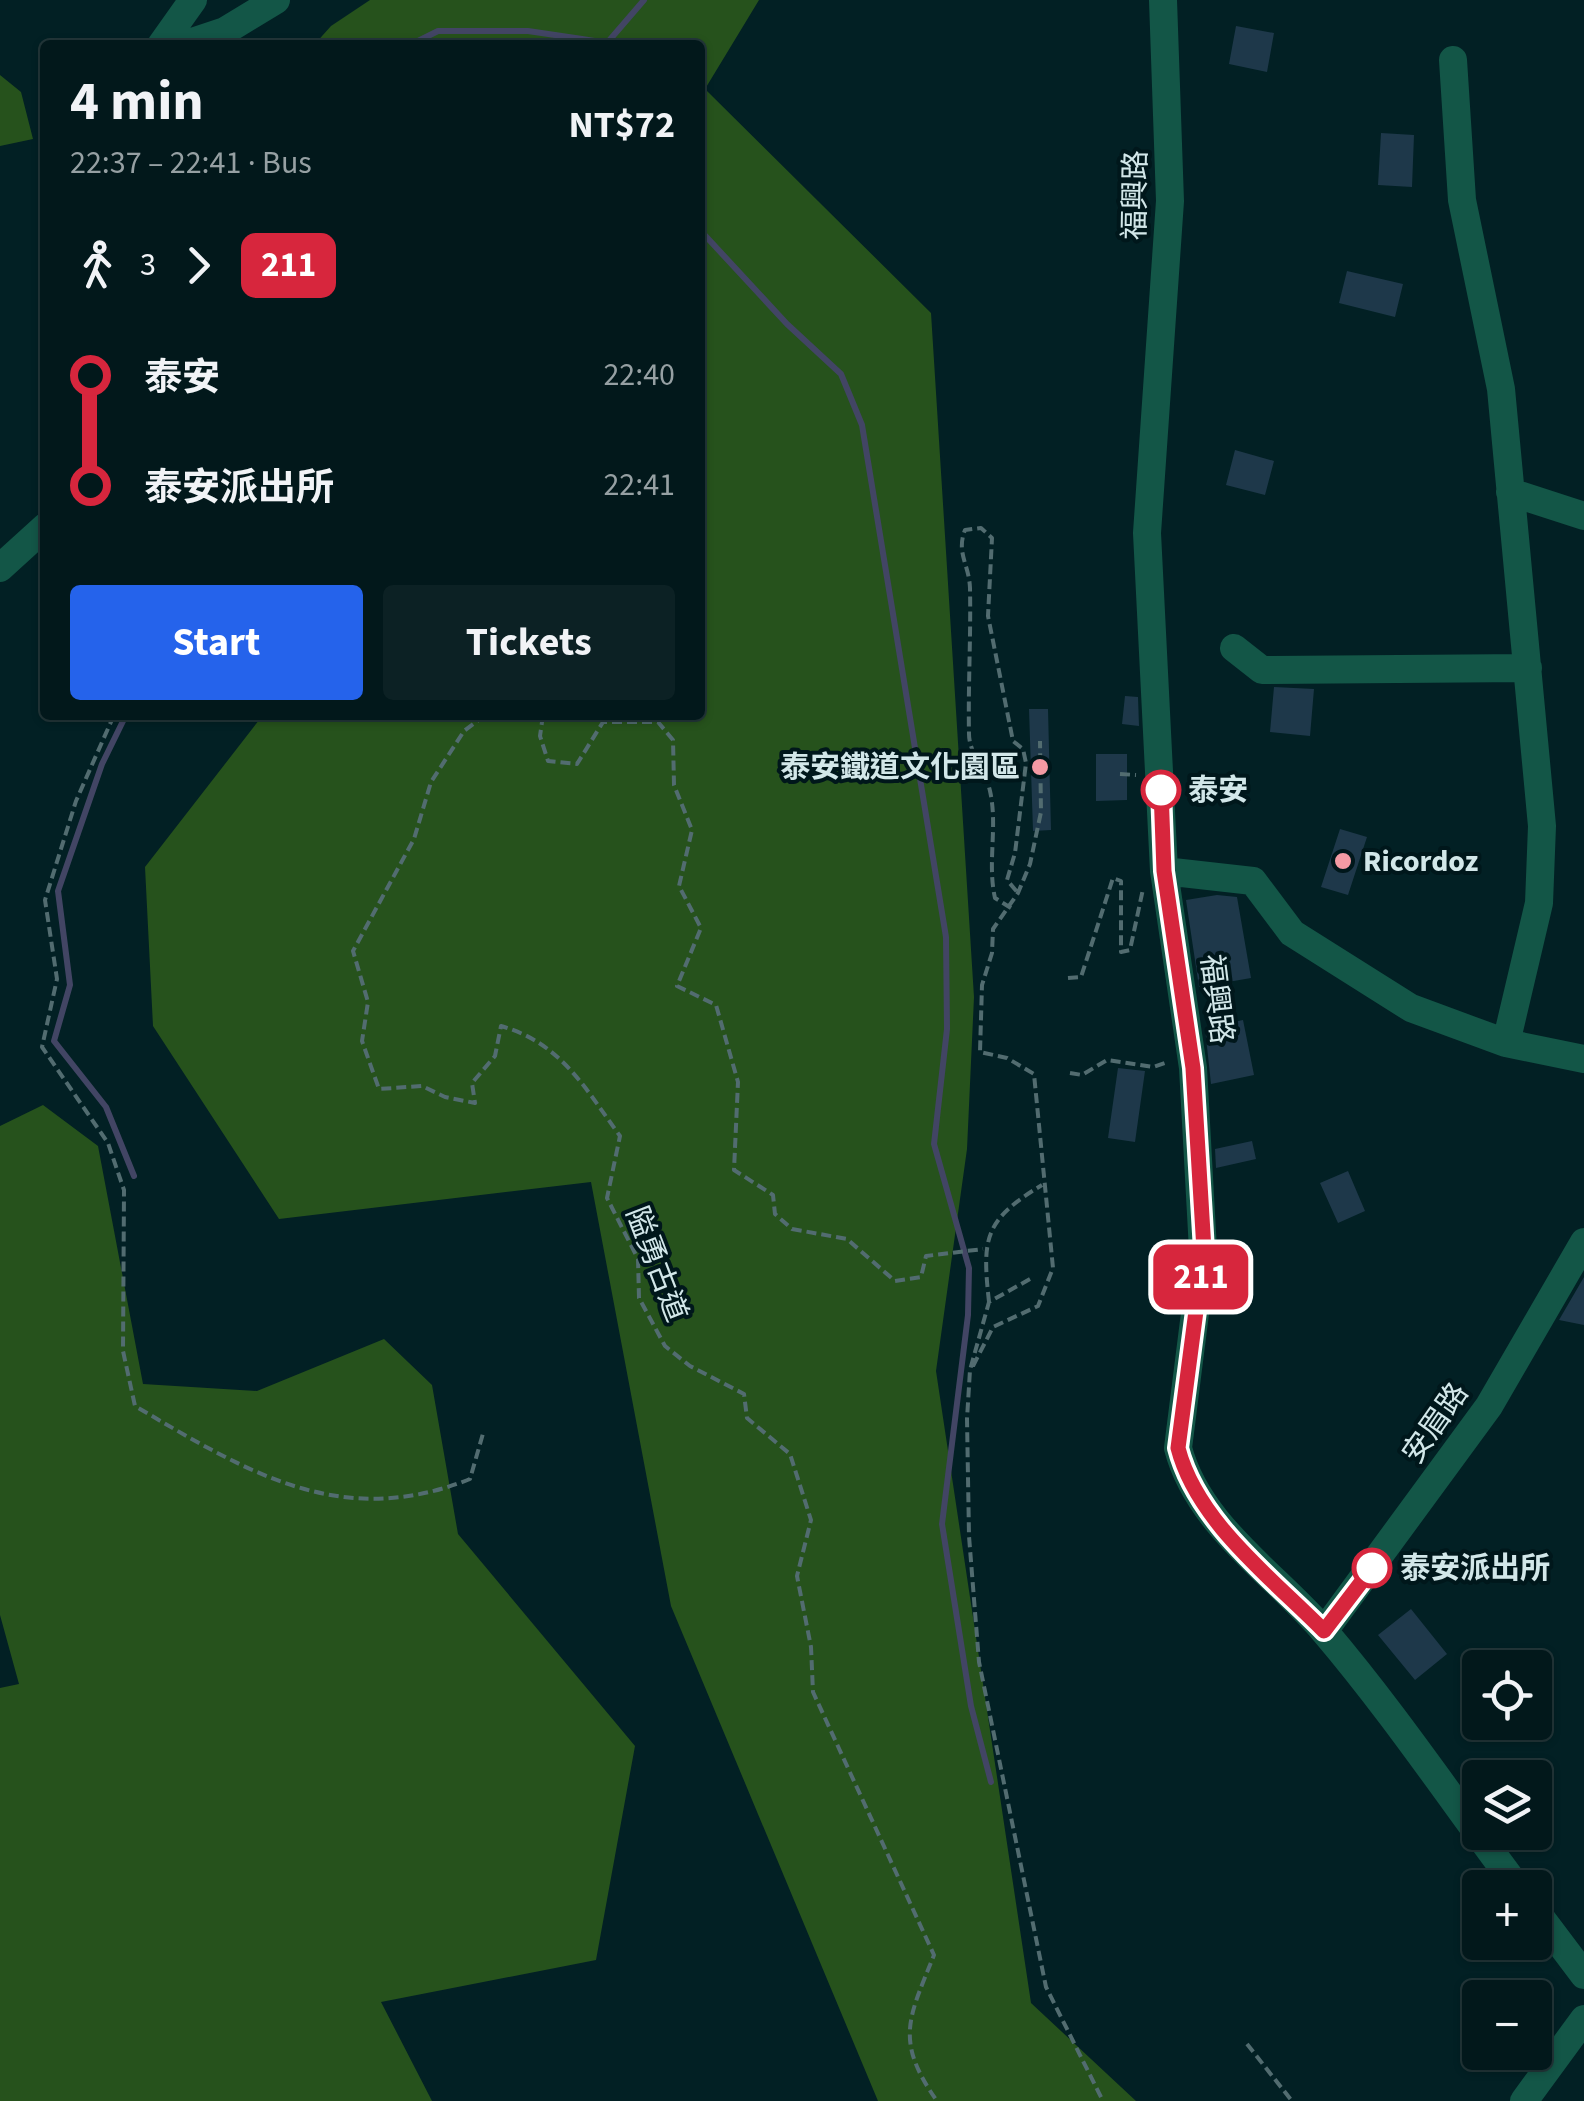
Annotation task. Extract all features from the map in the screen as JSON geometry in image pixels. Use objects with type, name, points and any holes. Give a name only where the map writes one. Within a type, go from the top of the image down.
[{"type":"street","points":[[165,40],[193,0]]},
{"type":"street","points":[[198,40],[225,31],[276,0]]},
{"type":"street","name":"福興路","points":[[1162,0],[1170,201],[1147,533],[1165,873],[1191,1055],[1204,1250],[1178,1448],[1184,1472],[1209,1512],[1324,1631],[1504,1870]]},
{"type":"street","points":[[1453,60],[1462,200],[1501,389],[1542,826],[1539,902],[1506,1043]]},
{"type":"street","points":[[1510,492],[1584,516]]},
{"type":"street","points":[[0,568],[40,532]]},
{"type":"street","points":[[1234,648],[1262,670],[1528,668]]},
{"type":"street","points":[[1165,873],[1253,882],[1292,934],[1411,1008],[1506,1043],[1584,1059]]},
{"type":"street","name":"安眉路","points":[[1324,1631],[1489,1406],[1584,1242]]},
{"type":"street","points":[[1552,1933],[1584,1975]]},
{"type":"street","points":[[1524,2101],[1584,2020]]},
{"type":"path","points":[[1011,908],[995,898],[991,880],[991,792],[969,737],[973,709],[967,648],[970,583],[958,547],[965,530],[980,528],[992,538],[988,616],[998,672],[1013,741],[1023,749],[1026,764],[1016,853],[1007,880],[1018,893]]},
{"type":"path","points":[[112,720],[76,801],[45,900],[57,978],[42,1047],[108,1143],[124,1190],[123,1350],[135,1406],[235,1464],[346,1501],[431,1495],[470,1479],[484,1430]]},
{"type":"path","name":"隘勇古道","points":[[478,720],[464,731],[431,782],[414,839],[352,951],[368,1002],[362,1041],[379,1090],[422,1086],[445,1098],[475,1103],[472,1083],[495,1056],[502,1026],[534,1035],[564,1063],[620,1136],[607,1198],[638,1259],[639,1298],[664,1346],[690,1366],[744,1394],[747,1418],[790,1454],[811,1520],[797,1576],[811,1647],[814,1692],[934,1956],[906,2026],[922,2078],[937,2101]]},
{"type":"path","points":[[543,720],[540,736],[548,761],[577,764],[603,722],[658,722],[672,740],[674,785],[692,830],[678,886],[701,928],[678,986],[716,1005],[738,1082],[734,1170],[773,1195],[775,1214],[792,1229],[847,1239],[895,1280],[922,1277],[926,1256],[983,1249]]},
{"type":"path","points":[[970,1370],[993,1327],[1038,1306],[1053,1268],[1034,1074],[1007,1058],[980,1052],[982,985],[992,953],[993,929],[1011,908],[1030,864],[1040,812],[1040,741]]},
{"type":"path","points":[[1068,978],[1081,977],[1113,878],[1121,881],[1121,952],[1130,950],[1144,880],[1165,873]]},
{"type":"path","points":[[1070,1074],[1082,1075],[1107,1060],[1152,1067],[1191,1055]]},
{"type":"path","points":[[1042,1185],[1006,1206],[983,1249],[989,1302],[970,1370],[968,1536],[980,1662],[1046,1987],[1103,2101]]},
{"type":"path","points":[[989,1302],[1030,1279]]},
{"type":"path","points":[[1247,2044],[1292,2101]]},
{"type":"green space","points":[[370,0],[759,0],[705,89],[705,40],[318,40],[331,26]]},
{"type":"green space","points":[[0,75],[21,92],[33,139],[0,146]]},
{"type":"green space","points":[[705,89],[931,313],[974,997],[967,1149],[936,1371],[1031,2003],[1136,2101],[878,2101],[671,1606],[591,1182],[279,1219],[153,1026],[145,867],[259,720],[705,720]]},
{"type":"green space","points":[[43,1105],[98,1146],[143,1384],[257,1391],[384,1339],[432,1385],[458,1534],[635,1746],[596,1960],[381,2002],[432,2101],[0,2101],[0,1688],[19,1684],[0,1615],[0,1126]]},
{"type":"building","points":[[1236,26],[1274,33],[1267,72],[1229,64]]},
{"type":"building","points":[[1381,133],[1414,135],[1412,187],[1378,185]]},
{"type":"building","points":[[1347,271],[1403,284],[1395,317],[1339,303]]},
{"type":"building","points":[[1235,450],[1274,461],[1265,495],[1226,485]]},
{"type":"building","points":[[1274,687],[1314,689],[1310,736],[1270,732]]},
{"type":"building","points":[[1125,696],[1138,697],[1139,726],[1122,724]]},
{"type":"building","name":"泰安鐵道文化園區","points":[[1029,709],[1048,709],[1051,830],[1033,831]]},
{"type":"building","points":[[1096,754],[1127,754],[1127,800],[1096,801]]},
{"type":"building","points":[[1340,829],[1367,837],[1348,895],[1321,887]]},
{"type":"building","points":[[1217,895],[1237,897],[1251,978],[1199,987],[1186,900]]},
{"type":"building","points":[[1243,1020],[1254,1075],[1211,1084],[1205,1028]]},
{"type":"building","points":[[1118,1068],[1145,1071],[1135,1142],[1108,1138]]},
{"type":"building","points":[[1252,1141],[1256,1159],[1216,1168],[1215,1149]]},
{"type":"building","points":[[1348,1171],[1365,1211],[1338,1223],[1320,1183]]},
{"type":"building","points":[[1220,1255],[1250,1257],[1247,1291],[1216,1289]]},
{"type":"building","points":[[1584,1277],[1584,1325],[1559,1320]]},
{"type":"building","name":"泰安派出所","points":[[1411,1609],[1447,1654],[1415,1680],[1378,1635]]},
{"type":"waterway","points":[[610,40],[644,0]]},
{"type":"waterway","points":[[420,40],[438,31],[528,31],[582,39]]},
{"type":"waterway","points":[[582,40],[588,40]]},
{"type":"waterway","points":[[705,235],[787,324],[841,374],[862,425],[946,937],[947,1029],[934,1144],[969,1268],[968,1315],[942,1524],[971,1706],[991,1782]]},
{"type":"waterway","points":[[124,720],[102,764],[58,891],[70,985],[54,1041],[106,1107],[134,1176]]},
{"type":"bus line","name":"211","points":[[1161,790],[1164,871],[1193,1068],[1204,1250],[1178,1448],[1184,1472],[1209,1512],[1324,1631],[1372,1568]]},
{"type":"place","name":"泰安鐵道文化園區","points":[[1040,767]]},
{"type":"place","name":"泰安","points":[[1161,790]]},
{"type":"place","name":"Ricordoz","points":[[1343,861]]},
{"type":"place","name":"泰安派出所","points":[[1372,1568]]}]
